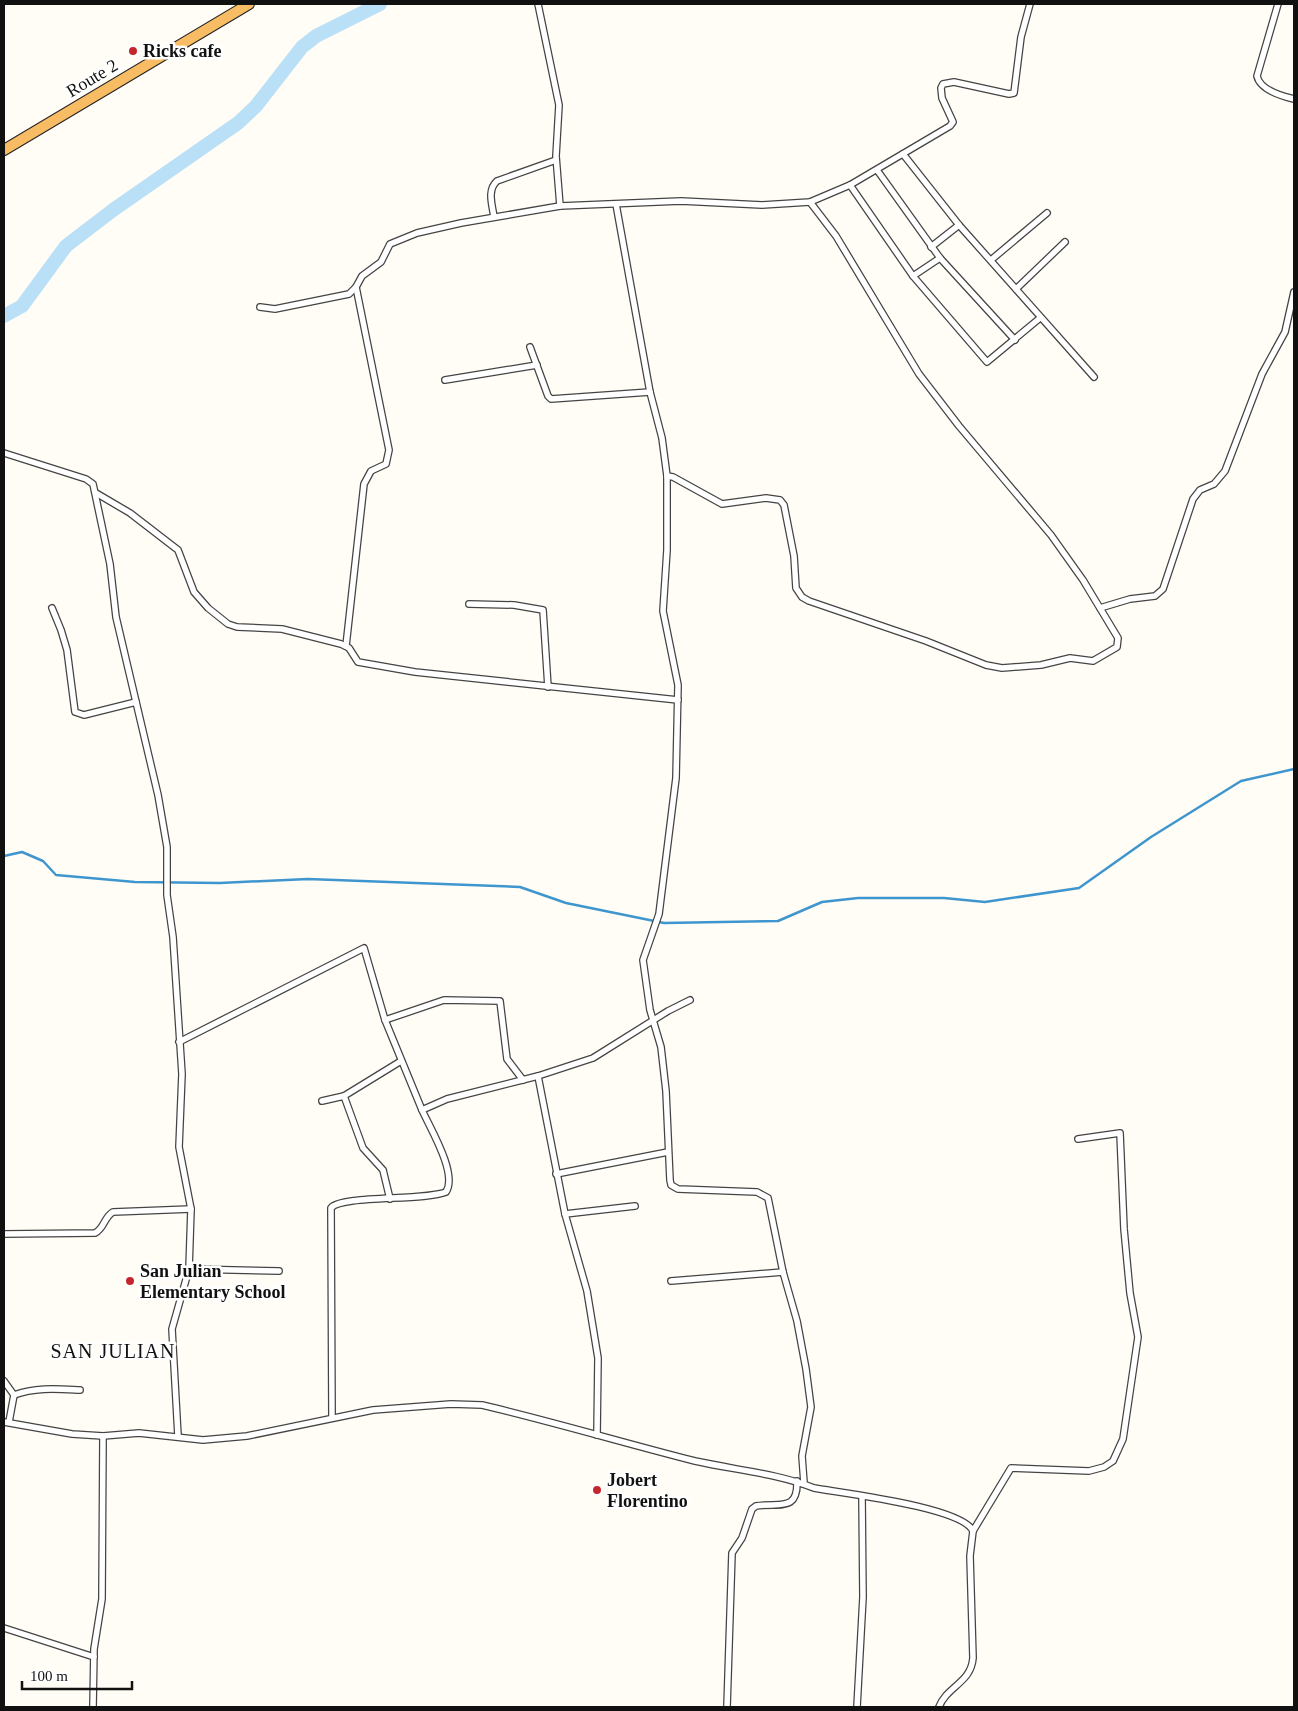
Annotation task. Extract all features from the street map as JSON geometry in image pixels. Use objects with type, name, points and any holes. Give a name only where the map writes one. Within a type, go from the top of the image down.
[{"type":"highway","name":"Route 2","points":[[4,150],[249,4]]},
{"type":"street","points":[[538,4],[559,105],[556,160],[560,206]]},
{"type":"street","points":[[260,306],[275,309],[349,294],[356,287],[362,276],[381,262],[394,241],[417,233],[494,216],[560,206],[681,202],[762,205],[810,202],[850,186],[952,124],[941,93],[943,84],[954,82],[1008,94],[1014,93],[1021,37],[1030,4]]},
{"type":"street","points":[[1278,4],[1257,76],[1261,84],[1270,90],[1294,99]]},
{"type":"street","points":[[903,154],[959,225],[1094,377]]},
{"type":"street","points":[[494,216],[490,189],[497,181],[556,160]]},
{"type":"street","points":[[877,170],[940,258],[1015,340]]},
{"type":"street","points":[[850,186],[914,276],[987,362],[1040,318]]},
{"type":"street","points":[[667,476],[673,477],[722,504],[766,498],[780,500],[784,505],[794,556],[796,588],[802,597],[986,665],[1002,668],[1026,667],[1070,658],[1093,661],[1112,651],[1118,643],[1100,608],[1051,536],[959,426],[919,374],[836,236],[810,202]]},
{"type":"street","points":[[616,204],[650,392],[662,438],[667,476],[667,550],[664,611],[678,685],[676,778],[659,914],[657,924],[644,952],[643,960],[650,1010],[661,1047],[666,1091],[670,1180],[671,1186],[675,1188],[763,1193],[770,1203],[783,1272],[797,1321],[811,1407],[802,1456],[801,1482],[798,1494],[793,1501],[786,1504],[756,1506],[752,1509],[742,1538],[732,1553],[727,1707]]},
{"type":"street","points":[[992,260],[1047,213]]},
{"type":"street","points":[[931,246],[959,225]]},
{"type":"street","points":[[1016,289],[1065,242]]},
{"type":"street","points":[[914,276],[940,258]]},
{"type":"street","points":[[346,646],[364,484],[371,472],[386,464],[389,450],[356,287]]},
{"type":"street","points":[[1100,608],[1155,596],[1163,589],[1193,499],[1200,490],[1214,484],[1225,470],[1262,374],[1285,332],[1294,292]]},
{"type":"street","points":[[530,347],[548,396],[551,398],[650,392]]},
{"type":"street","points":[[445,380],[538,365]]},
{"type":"street","points":[[4,453],[86,479],[93,484],[116,616],[158,795],[167,847],[167,895],[173,937],[182,1074],[179,1147],[191,1210],[189,1269],[172,1330],[178,1436]]},
{"type":"street","points":[[96,493],[130,513],[178,550],[194,592],[208,608],[228,624],[237,627],[282,629],[346,646],[358,662],[415,672],[678,700]]},
{"type":"street","points":[[469,604],[514,606],[543,610],[548,687]]},
{"type":"street","points":[[52,608],[62,630],[67,650],[75,712],[84,715],[136,702]]},
{"type":"street","points":[[179,1042],[364,948],[385,1020],[422,1110],[440,1148],[450,1179],[449,1187],[440,1194],[339,1202],[332,1208],[332,1418]]},
{"type":"street","points":[[385,1020],[444,1000],[500,1001],[507,1059],[523,1080]]},
{"type":"street","points":[[422,1110],[447,1099],[538,1076],[593,1058],[654,1019],[690,1000]]},
{"type":"street","points":[[322,1101],[344,1096],[401,1061]]},
{"type":"street","points":[[538,1076],[545,1103],[556,1174],[565,1214],[587,1291],[598,1358],[597,1435]]},
{"type":"street","points":[[344,1096],[363,1148],[385,1175],[390,1199]]},
{"type":"street","points":[[939,1707],[943,1697],[965,1680],[972,1667],[970,1556],[973,1531],[1012,1468],[1089,1472],[1104,1467],[1113,1461],[1123,1439],[1138,1337],[1130,1293],[1120,1133],[1078,1138]]},
{"type":"street","points":[[556,1174],[668,1152]]},
{"type":"street","points":[[565,1214],[635,1206]]},
{"type":"street","points":[[4,1234],[95,1233],[99,1231],[107,1216],[113,1212],[191,1210]]},
{"type":"street","points":[[189,1269],[279,1271]]},
{"type":"street","points":[[671,1281],[783,1272]]},
{"type":"street","points":[[4,1381],[14,1395]]},
{"type":"street","points":[[14,1395],[27,1390],[80,1390]]},
{"type":"street","points":[[14,1395],[7,1422],[72,1434],[103,1436],[139,1433],[203,1440],[247,1436],[332,1418],[414,1406],[482,1405],[697,1461],[801,1482],[814,1488],[890,1499],[944,1514],[969,1525],[973,1531]]},
{"type":"street","points":[[93,1707],[94,1657],[102,1599],[103,1436]]},
{"type":"street","points":[[857,1707],[863,1597],[862,1496]]},
{"type":"street","points":[[4,1628],[94,1657]]},
{"type":"waterway","points":[[4,316],[22,306],[66,246],[113,210],[238,123],[256,106],[302,47],[316,36],[380,4]]},
{"type":"waterway","points":[[4,856],[22,852],[43,861],[56,875],[135,882],[220,883],[308,879],[520,887],[566,903],[664,923],[778,921],[822,902],[858,898],[944,898],[985,902],[1079,888],[1151,837],[1241,781],[1294,769]]},
{"type":"place","name":"Ricks cafe","points":[[133,51]]},
{"type":"place","name":"San Julian Elementary School","points":[[130,1281]]},
{"type":"place","name":"Jobert Florentino","points":[[597,1490]]},
{"type":"district","name":"SAN JULIAN","points":[[113,1351]]}]
